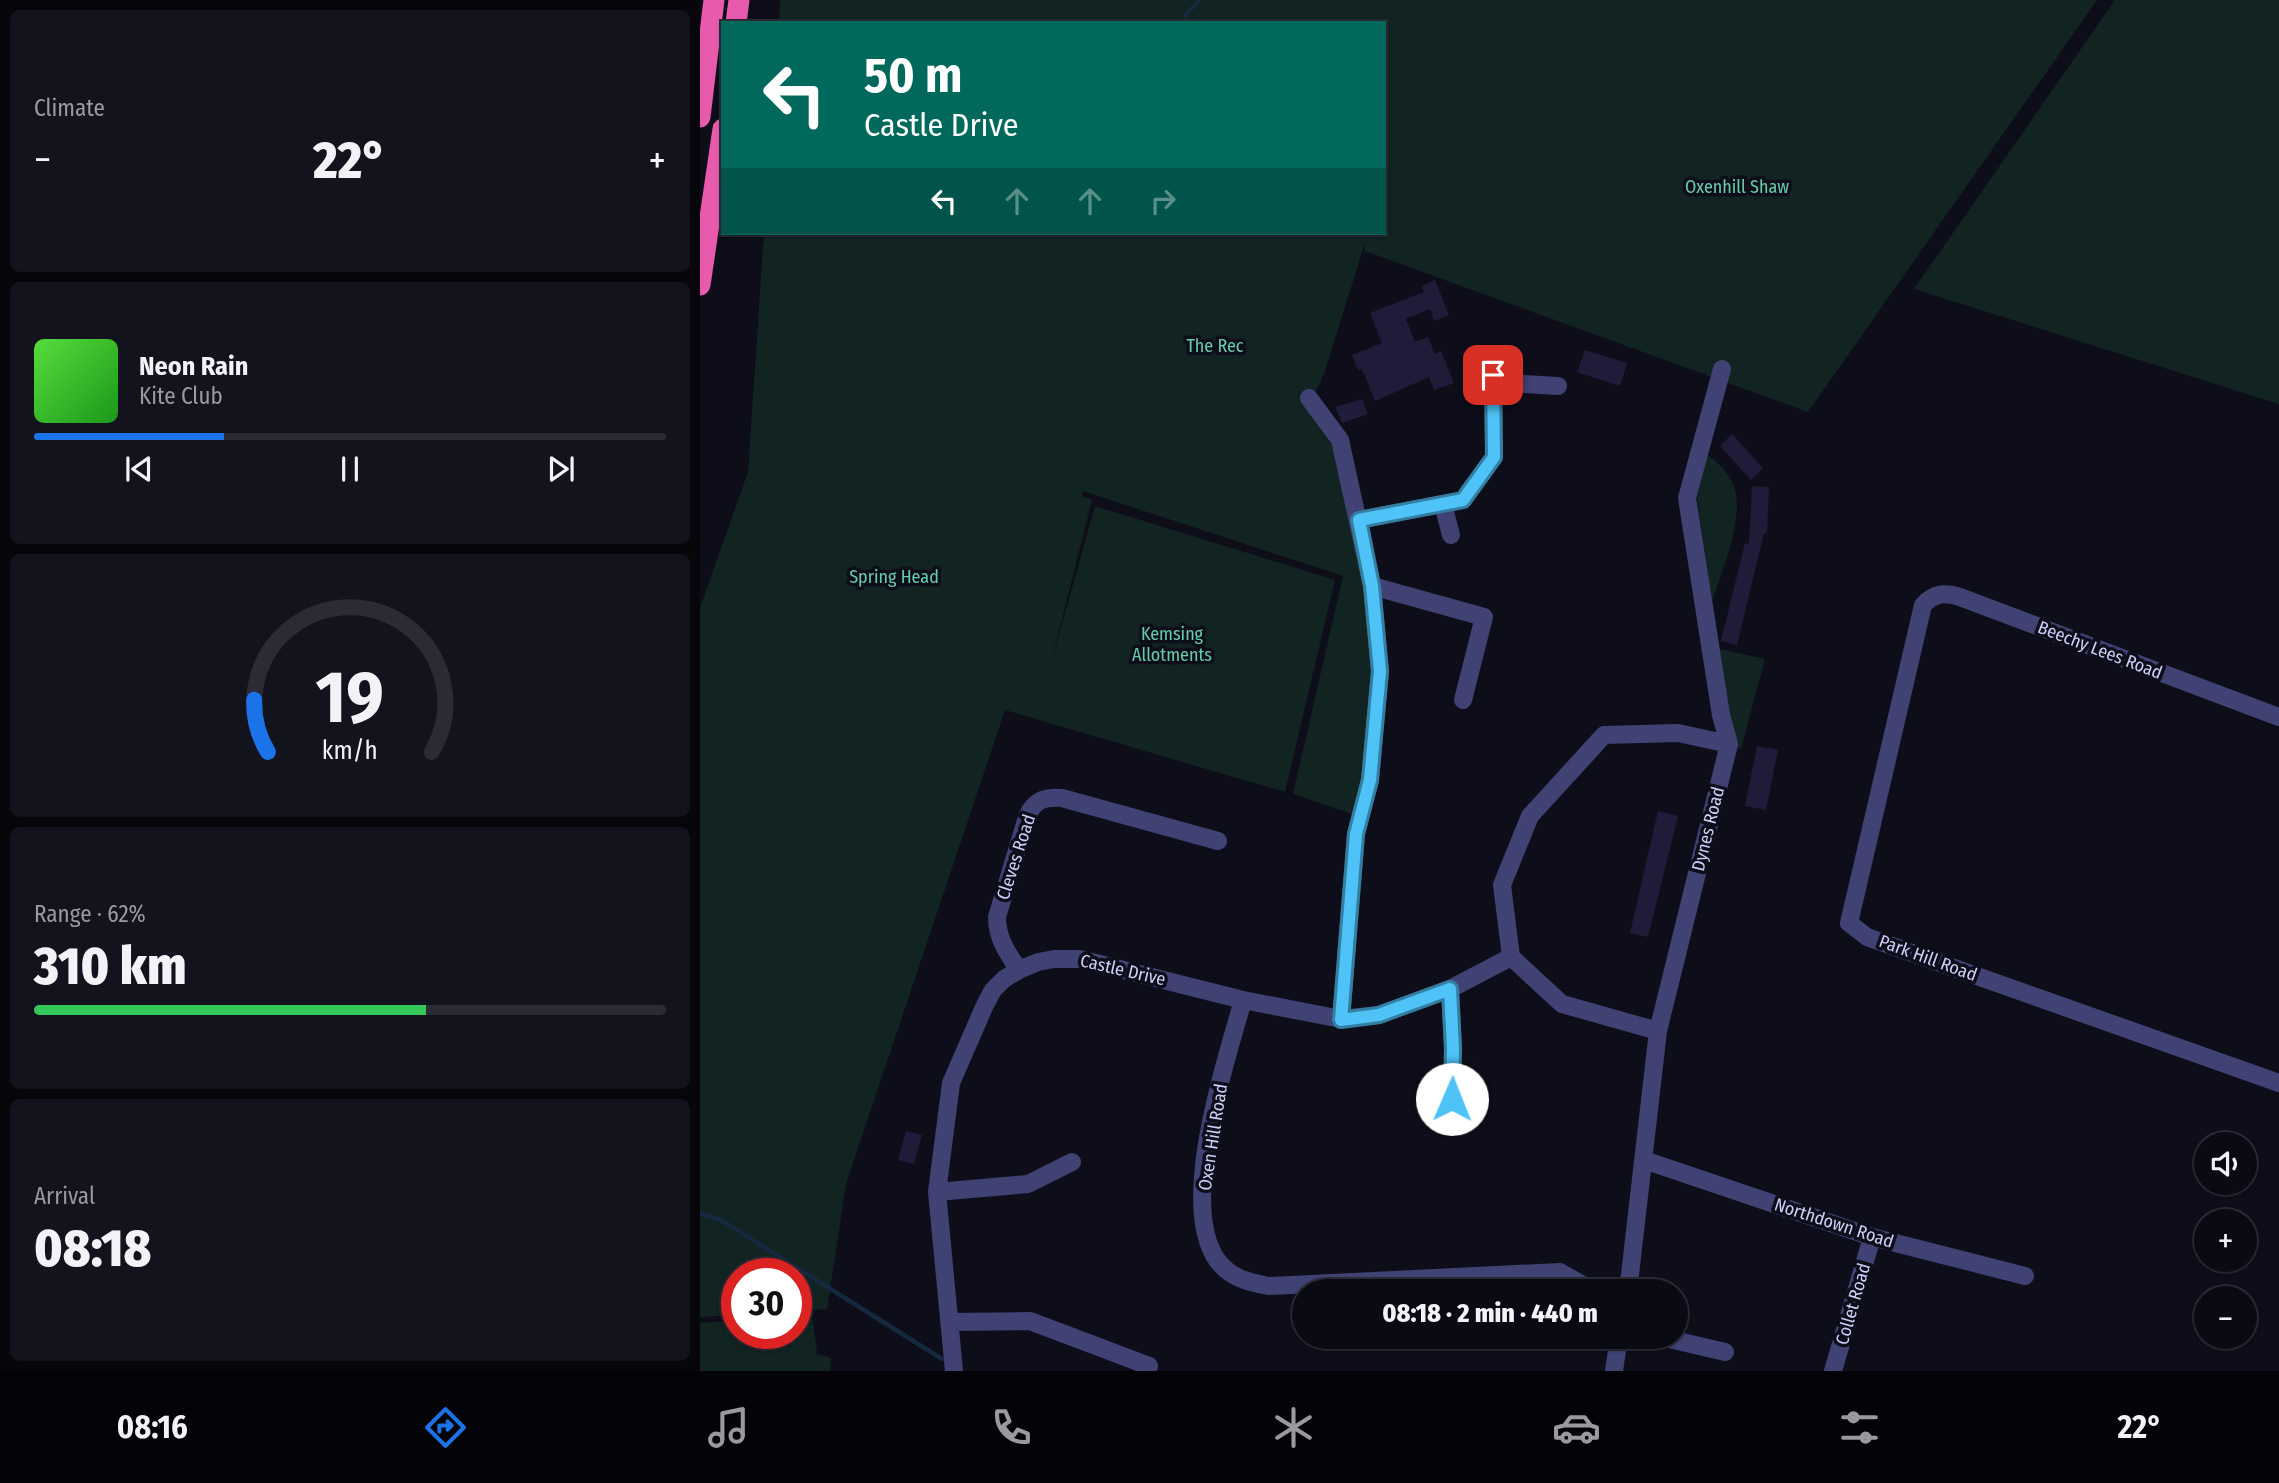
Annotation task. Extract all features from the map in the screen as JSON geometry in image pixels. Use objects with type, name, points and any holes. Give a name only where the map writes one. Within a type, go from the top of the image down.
[{"type":"highway","points":[[700,117],[714,0]]},
{"type":"highway","points":[[736,21],[739,0]]},
{"type":"highway","points":[[700,285],[721,143]]},
{"type":"street","name":"Dynes Road","points":[[1630,1279],[1658,1031],[1729,744],[1721,715],[1687,498],[1722,369]]},
{"type":"street","points":[[1359,520],[1463,500],[1494,457],[1493,375],[1523,384],[1558,386]]},
{"type":"street","points":[[1309,398],[1340,440],[1372,586],[1380,671],[1370,780],[1356,834],[1341,1020]]},
{"type":"street","points":[[1443,504],[1451,535]]},
{"type":"street","points":[[1372,586],[1485,617],[1463,700]]},
{"type":"street","name":"Beechy Lees Road","points":[[1923,605],[1942,593],[1951,594],[2279,718]]},
{"type":"street","name":"Park Hill Road","points":[[1923,605],[1849,923],[1867,937],[2279,1083]]},
{"type":"street","points":[[1658,1031],[1562,1004],[1511,957],[1502,885],[1530,816],[1604,734],[1678,733],[1729,744]]},
{"type":"street","name":"Cleves Road","points":[[1018,970],[997,931],[997,917],[1027,817],[1034,804],[1046,798],[1062,798],[1218,841]]},
{"type":"street","name":"Castle Drive","points":[[954,1371],[937,1192],[954,1075],[993,990],[1004,979],[1018,970],[1046,960],[1080,959],[1243,1000],[1341,1020],[1379,1015],[1450,989],[1511,957]]},
{"type":"street","points":[[1450,989],[1452,1099]]},
{"type":"street","name":"Oxen Hill Road","points":[[1243,1000],[1214,1109],[1203,1200],[1206,1238],[1219,1262],[1230,1272],[1251,1282],[1292,1285]]},
{"type":"street","name":"Northdown Road","points":[[1644,1160],[1872,1237],[2025,1276]]},
{"type":"street","points":[[937,1192],[1028,1184],[1072,1161]]},
{"type":"street","name":"Collet Road","points":[[1833,1371],[1872,1237]]},
{"type":"street","name":"Oxen Hill Road","points":[[1418,1279],[1560,1272],[1572,1279]]},
{"type":"street","points":[[949,1322],[1030,1321],[1149,1366]]},
{"type":"street","points":[[1688,1343],[1725,1352]]},
{"type":"street","points":[[1614,1371],[1617,1349]]},
{"type":"green space","points":[[780,0],[2097,0],[1808,412],[1365,251],[1365,243],[1324,374],[1308,408],[1327,436],[1337,460],[1363,575],[1368,615],[1371,655],[1369,736],[1355,815],[1293,794],[1343,576],[1083,491],[1082,496],[1092,500],[1051,663],[1095,506],[1335,580],[1285,792],[1005,710],[846,1184],[827,1309],[812,1310],[812,1258],[721,1258],[721,1316],[700,1317],[700,608],[748,472],[764,235],[1386,235],[1386,21],[779,21]]},
{"type":"green space","points":[[2115,0],[2279,0],[2279,404],[1914,289]]},
{"type":"green space","points":[[1705,453],[1729,476],[1737,499],[1735,528],[1712,602],[1697,498]]},
{"type":"green space","points":[[1716,648],[1765,659],[1741,749],[1734,745]]},
{"type":"green space","points":[[813,1320],[817,1354],[831,1358],[830,1371],[700,1371],[700,1323],[721,1321],[721,1349],[812,1349]]},
{"type":"building","points":[[1435,280],[1449,315],[1434,321],[1430,309],[1406,319],[1415,342],[1428,337],[1435,354],[1441,351],[1454,383],[1434,390],[1429,377],[1375,401],[1362,369],[1358,370],[1352,355],[1382,343],[1370,313],[1424,292],[1422,286]]},
{"type":"building","points":[[1585,350],[1627,363],[1620,386],[1577,372]]},
{"type":"building","points":[[1362,399],[1368,414],[1342,423],[1335,407]]},
{"type":"building","points":[[1732,434],[1763,468],[1751,480],[1720,446]]},
{"type":"building","points":[[1752,486],[1769,487],[1767,533],[1764,533],[1737,645],[1721,641],[1745,543],[1749,544]]},
{"type":"building","points":[[1757,746],[1778,750],[1766,810],[1745,806]]},
{"type":"building","points":[[1658,811],[1678,816],[1648,937],[1630,933]]},
{"type":"building","points":[[906,1131],[922,1135],[914,1164],[898,1160]]},
{"type":"waterway","points":[[1185,16],[1199,0]]},
{"type":"waterway","points":[[700,1214],[721,1220],[942,1359]]},
{"type":"route","points":[[1452,1099],[1450,989],[1379,1015],[1341,1020],[1356,834],[1370,780],[1380,671],[1372,586],[1359,520],[1463,500],[1494,457],[1493,375]]},
{"type":"park label","name":"Oxenhill Shaw","points":[[1737,187]]},
{"type":"park label","name":"The Rec","points":[[1215,346]]},
{"type":"park label","name":"Spring Head","points":[[894,577]]},
{"type":"park label","name":"Kemsing Allotments","points":[[1172,644]]}]
